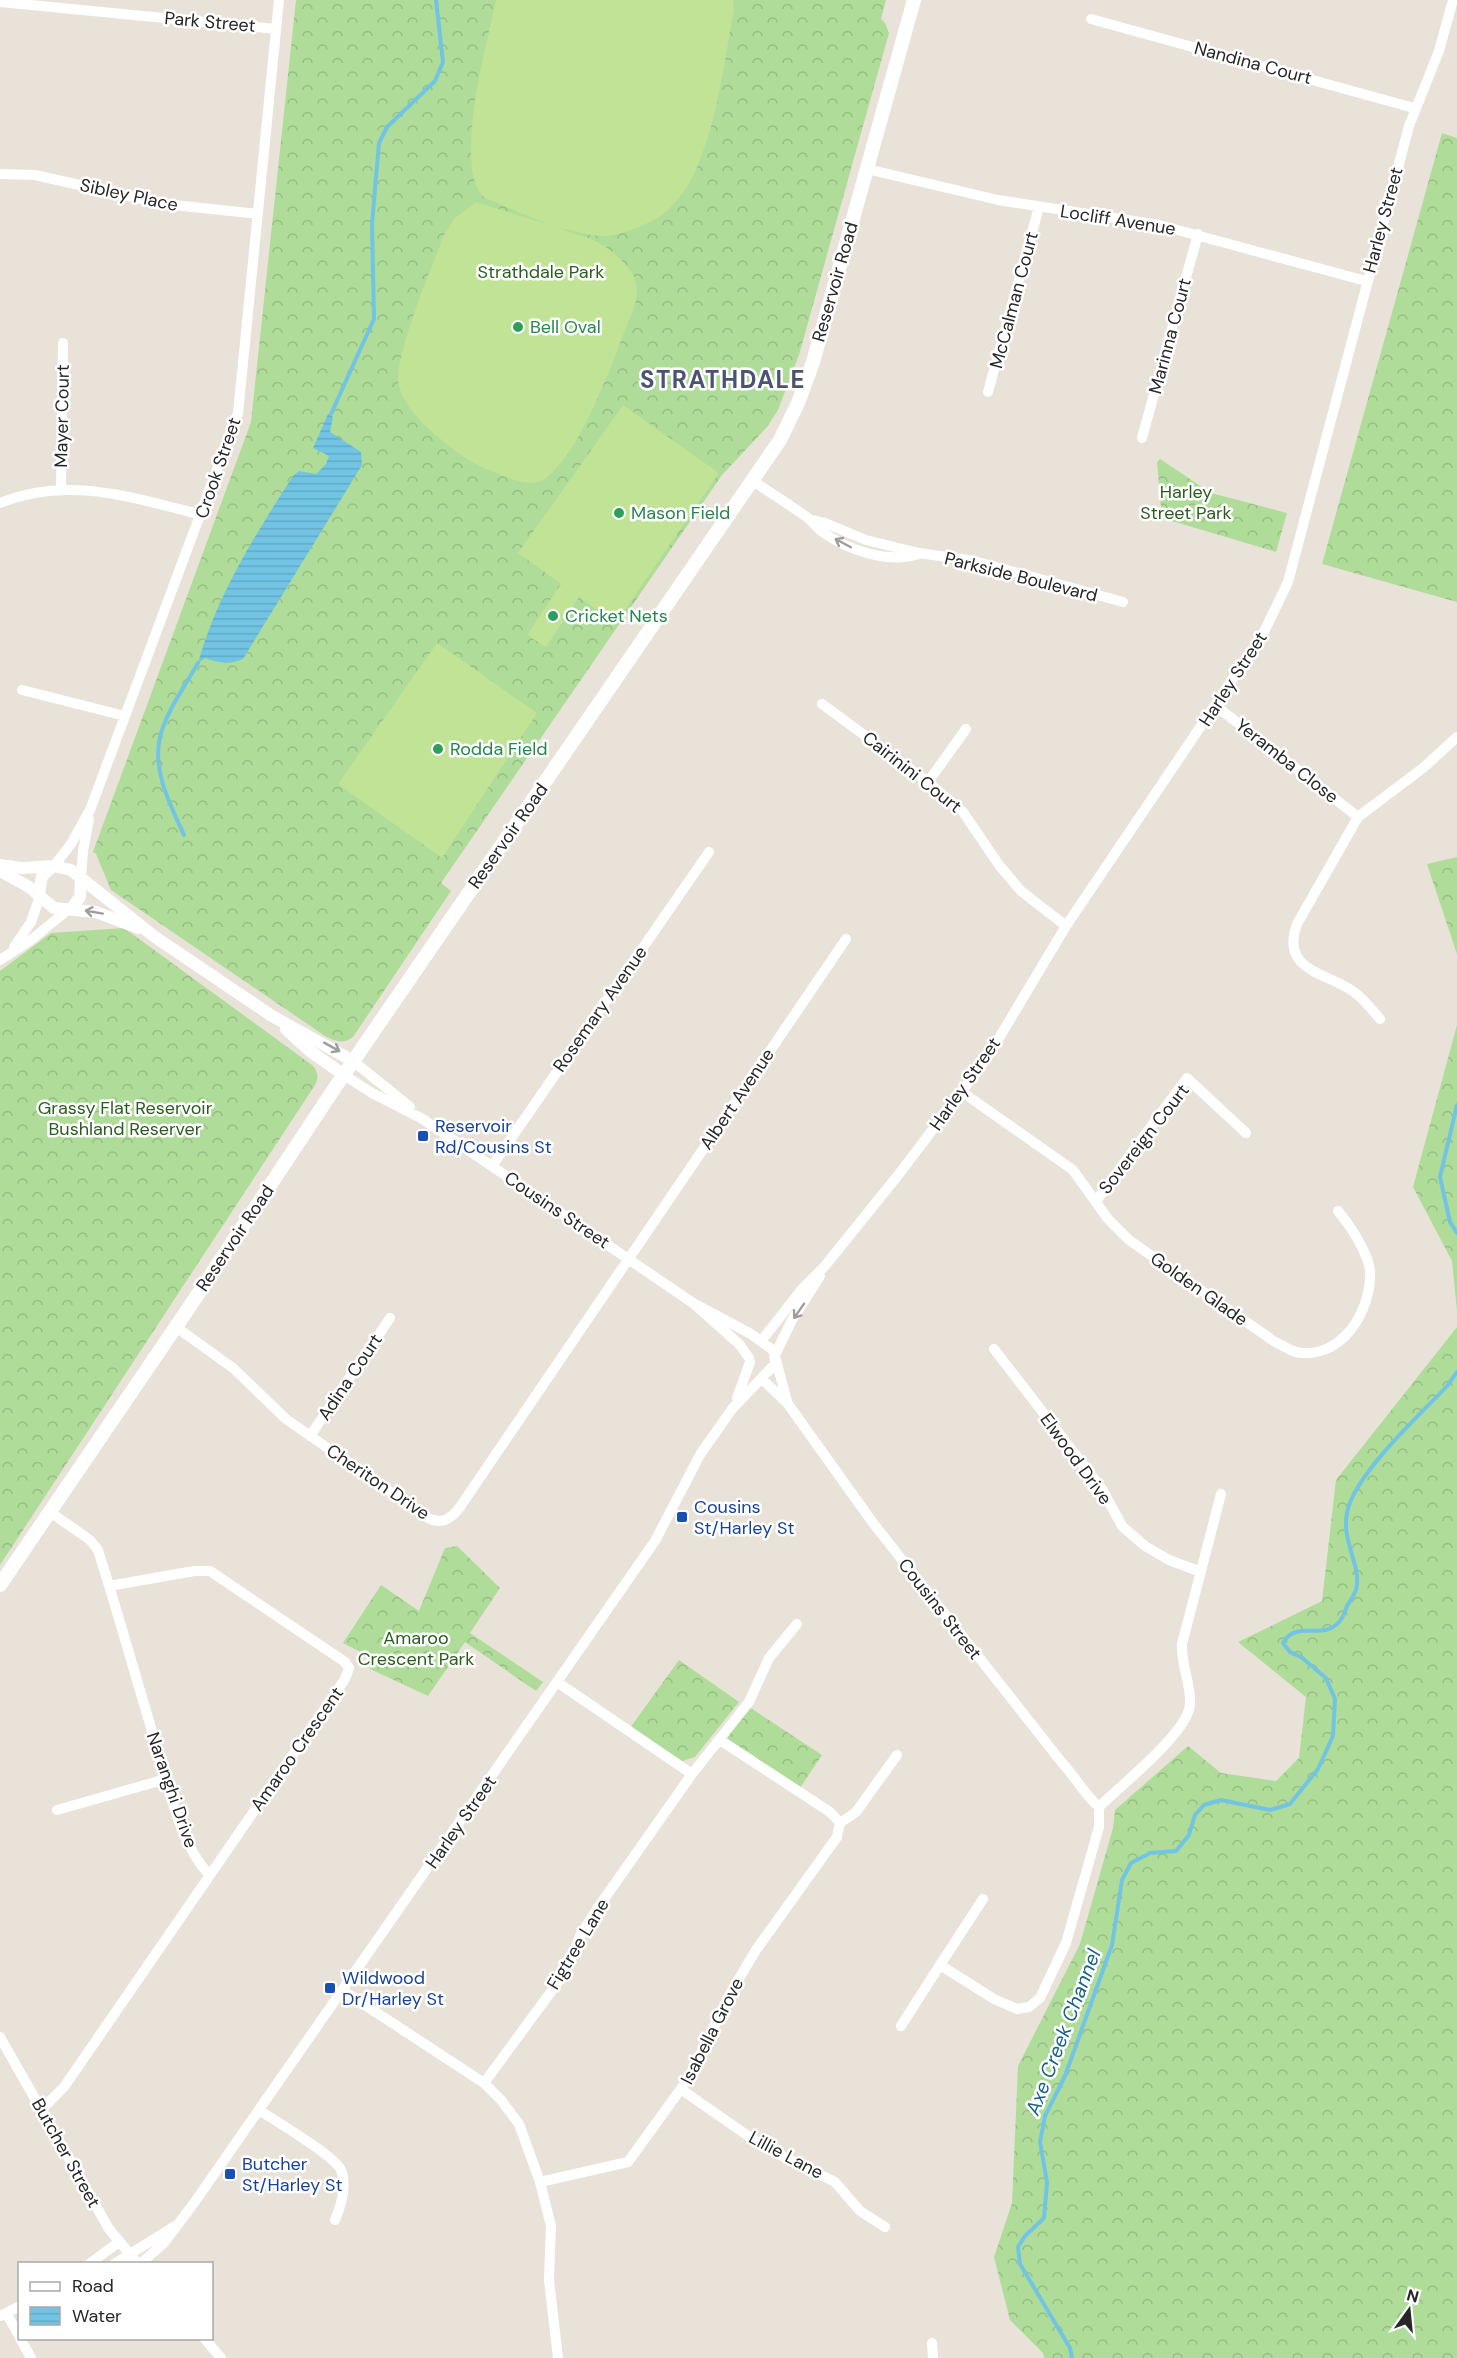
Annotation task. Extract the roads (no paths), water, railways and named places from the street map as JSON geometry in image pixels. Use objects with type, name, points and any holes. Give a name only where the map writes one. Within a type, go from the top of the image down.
[{"type":"main road","name":"Reservoir Road","points":[[0,1585],[176,1327],[353,1061],[753,481],[789,423],[805,386],[914,0]]},
{"type":"street","name":"Crook Street","points":[[53,867],[71,844],[90,810],[202,515],[238,413],[279,0]]},
{"type":"street","name":"Harley Street","points":[[732,1409],[750,1360],[761,1340],[802,1288],[824,1267],[987,1058],[1066,926],[1263,634],[1287,582],[1414,108],[1438,51],[1453,0]]},
{"type":"street","name":"Park Street","points":[[0,2],[94,6],[276,29]]},
{"type":"street","name":"Nandina Court","points":[[1091,18],[1414,108]]},
{"type":"street","name":"Locliff Avenue","points":[[867,169],[965,193],[1159,225],[1366,281]]},
{"type":"street","name":"Sibley Place","points":[[0,174],[35,175],[164,204],[258,214]]},
{"type":"street","name":"McCalman Court","points":[[988,392],[1039,207]]},
{"type":"street","name":"Marinna Court","points":[[1142,438],[1198,234]]},
{"type":"street","name":"Mayer Court","points":[[61,489],[63,343]]},
{"type":"street","name":"Parkside Boulevard","points":[[753,481],[811,520],[822,531],[846,545],[863,551],[901,556],[920,553]]},
{"type":"street","points":[[0,504],[42,491],[61,489],[104,492],[202,515]]},
{"type":"street","name":"Parkside Boulevard","points":[[811,520],[820,521],[866,540],[920,553],[974,561],[1123,602]]},
{"type":"street","points":[[863,551],[866,540]]},
{"type":"street","points":[[22,690],[125,716]]},
{"type":"street","name":"Cairinini Court","points":[[822,704],[928,782],[963,812],[999,865],[1021,891],[1066,926]]},
{"type":"street","name":"Yeramba Close","points":[[1216,706],[1359,817]]},
{"type":"street","points":[[928,782],[966,729]]},
{"type":"street","points":[[1380,1019],[1357,994],[1337,981],[1308,970],[1296,958],[1293,944],[1297,924],[1359,817],[1423,768],[1457,737]]},
{"type":"street","name":"Crook Street","points":[[81,877],[90,810]]},
{"type":"street","name":"Rosemary Avenue","points":[[492,1166],[709,852]]},
{"type":"street","points":[[0,865],[22,868],[65,867],[81,877],[80,897],[70,909],[31,940],[0,960]]},
{"type":"street","points":[[10,952],[31,922],[42,876],[53,867]]},
{"type":"street","points":[[0,871],[19,880],[54,908],[70,909]]},
{"type":"street","name":"Cousins Street","points":[[81,877],[155,937],[272,1016],[353,1061],[421,1118],[693,1303],[761,1340],[776,1357],[788,1404]]},
{"type":"street","name":"Cousins Street","points":[[70,909],[114,917],[155,937]]},
{"type":"street","name":"Albert Avenue","points":[[628,1258],[846,939]]},
{"type":"street","name":"Cousins Street","points":[[272,1016],[310,1051],[344,1075],[372,1093],[421,1118]]},
{"type":"street","name":"Sovereign Court","points":[[1096,1201],[1187,1078],[1246,1133]]},
{"type":"street","name":"Golden Glade","points":[[962,1092],[1073,1170],[1108,1220],[1129,1240],[1275,1342],[1296,1352],[1333,1347],[1354,1327],[1367,1294],[1370,1270],[1352,1227],[1338,1211]]},
{"type":"street","name":"Cheriton Drive","points":[[176,1327],[233,1368],[276,1411],[310,1436],[428,1518],[438,1521],[447,1520],[460,1507],[628,1258]]},
{"type":"street","name":"Harley Street","points":[[141,2262],[164,2243],[194,2203],[664,1527],[701,1454],[732,1409],[773,1367],[792,1320],[813,1289],[824,1267]]},
{"type":"street","name":"Cousins Street","points":[[693,1303],[741,1345],[762,1379],[788,1404],[873,1523],[1082,1786],[1088,1798],[1099,1807]]},
{"type":"street","name":"Adina Court","points":[[310,1436],[390,1318]]},
{"type":"street","name":"Elwood Drive","points":[[994,1349],[1102,1489],[1122,1526],[1145,1546],[1161,1556],[1201,1572]]},
{"type":"street","points":[[940,1965],[994,1999],[1017,2009],[1029,2007],[1040,1998],[1066,1943],[1099,1827],[1099,1807],[1178,1732],[1188,1712],[1190,1697],[1183,1669],[1182,1644],[1221,1494]]},
{"type":"street","name":"Naranghi Drive","points":[[50,1512],[95,1545],[166,1779],[189,1846],[201,1867],[210,1875]]},
{"type":"street","name":"Amaroo Crescent","points":[[109,1586],[194,1571],[210,1571],[349,1665],[345,1679],[210,1875]]},
{"type":"street","name":"Figtree Lane","points":[[484,2083],[567,1970],[580,1936],[597,1909],[692,1774],[749,1702],[769,1658],[797,1624]]},
{"type":"street","points":[[557,1682],[692,1774]]},
{"type":"street","points":[[720,1740],[830,1812],[840,1823]]},
{"type":"street","name":"Isabella Grove","points":[[540,2182],[627,2162],[682,2090],[731,1992],[756,1950],[837,1837],[840,1823],[856,1812],[897,1755]]},
{"type":"street","points":[[57,1810],[166,1779]]},
{"type":"street","points":[[42,2109],[64,2087],[210,1875]]},
{"type":"street","points":[[901,2026],[983,1899]]},
{"type":"street","points":[[342,1990],[484,2083],[501,2100],[519,2124],[540,2182],[551,2226],[549,2280],[558,2358]]},
{"type":"street","name":"Butcher Street","points":[[0,2037],[109,2229],[137,2262]]},
{"type":"street","name":"Lillie Lane","points":[[682,2090],[764,2147],[835,2182],[860,2211],[885,2227]]},
{"type":"street","points":[[259,2110],[324,2154],[340,2168],[343,2178],[341,2201],[335,2220]]},
{"type":"street","name":"Harley Street","points":[[117,2262],[175,2226]]},
{"type":"street","points":[[92,2262],[119,2242]]},
{"type":"street","points":[[18,2307],[3,2315],[18,2335]]},
{"type":"street","points":[[21,2340],[32,2358]]},
{"type":"street","points":[[206,2340],[221,2358]]},
{"type":"street","points":[[932,2343],[933,2358]]},
{"type":"water","points":[[328,414],[333,417],[330,432],[361,452],[362,465],[243,659],[224,663],[205,658],[198,663],[216,613],[238,566],[293,476],[299,471],[316,474],[326,464],[329,456],[313,448]]},
{"type":"waterway","points":[[331,414],[374,319],[372,224],[379,143],[387,127],[435,81],[443,62],[436,0]]},
{"type":"waterway","points":[[184,835],[164,788],[158,750],[167,718],[198,663]]},
{"type":"waterway","name":"Axe Creek Channel","points":[[1457,1105],[1440,1177],[1450,1222],[1457,1233]]},
{"type":"waterway","name":"Axe Creek Channel","points":[[1072,2358],[1070,2348],[1020,2264],[1018,2247],[1025,2236],[1044,2218],[1047,2182],[1040,2142],[1045,2116],[1065,2076],[1112,1945],[1122,1880],[1131,1863],[1150,1853],[1176,1851],[1189,1835],[1195,1815],[1204,1805],[1221,1800],[1270,1810],[1290,1804],[1318,1769],[1333,1736],[1335,1699],[1326,1678],[1301,1657],[1290,1652],[1283,1643],[1295,1632],[1325,1630],[1333,1627],[1342,1619],[1356,1590],[1357,1580],[1346,1526],[1351,1500],[1359,1485],[1382,1455],[1448,1385],[1457,1372]]},
{"type":"place","name":"Bell Oval","points":[[518,327]]},
{"type":"place","name":"Mason Field","points":[[619,513]]},
{"type":"place","name":"Cricket Nets","points":[[553,616]]},
{"type":"place","name":"Rodda Field","points":[[438,749]]},
{"type":"place","name":"Reservoir Rd/Cousins St","points":[[423,1136]]},
{"type":"place","name":"Cousins St/Harley St","points":[[682,1517]]},
{"type":"place","name":"Wildwood Dr/Harley St","points":[[330,1988]]},
{"type":"place","name":"Butcher St/Harley St","points":[[230,2174]]},
{"type":"district","name":"STRATHDALE","points":[[723,380]]},
{"type":"park label","name":"Strathdale Park","points":[[541,272]]},
{"type":"park label","name":"Harley Street Park","points":[[1186,502]]},
{"type":"park label","name":"Grassy Flat Reservoir Bushland Reserver","points":[[125,1118]]},
{"type":"park label","name":"Amaroo Crescent Park","points":[[416,1648]]}]
